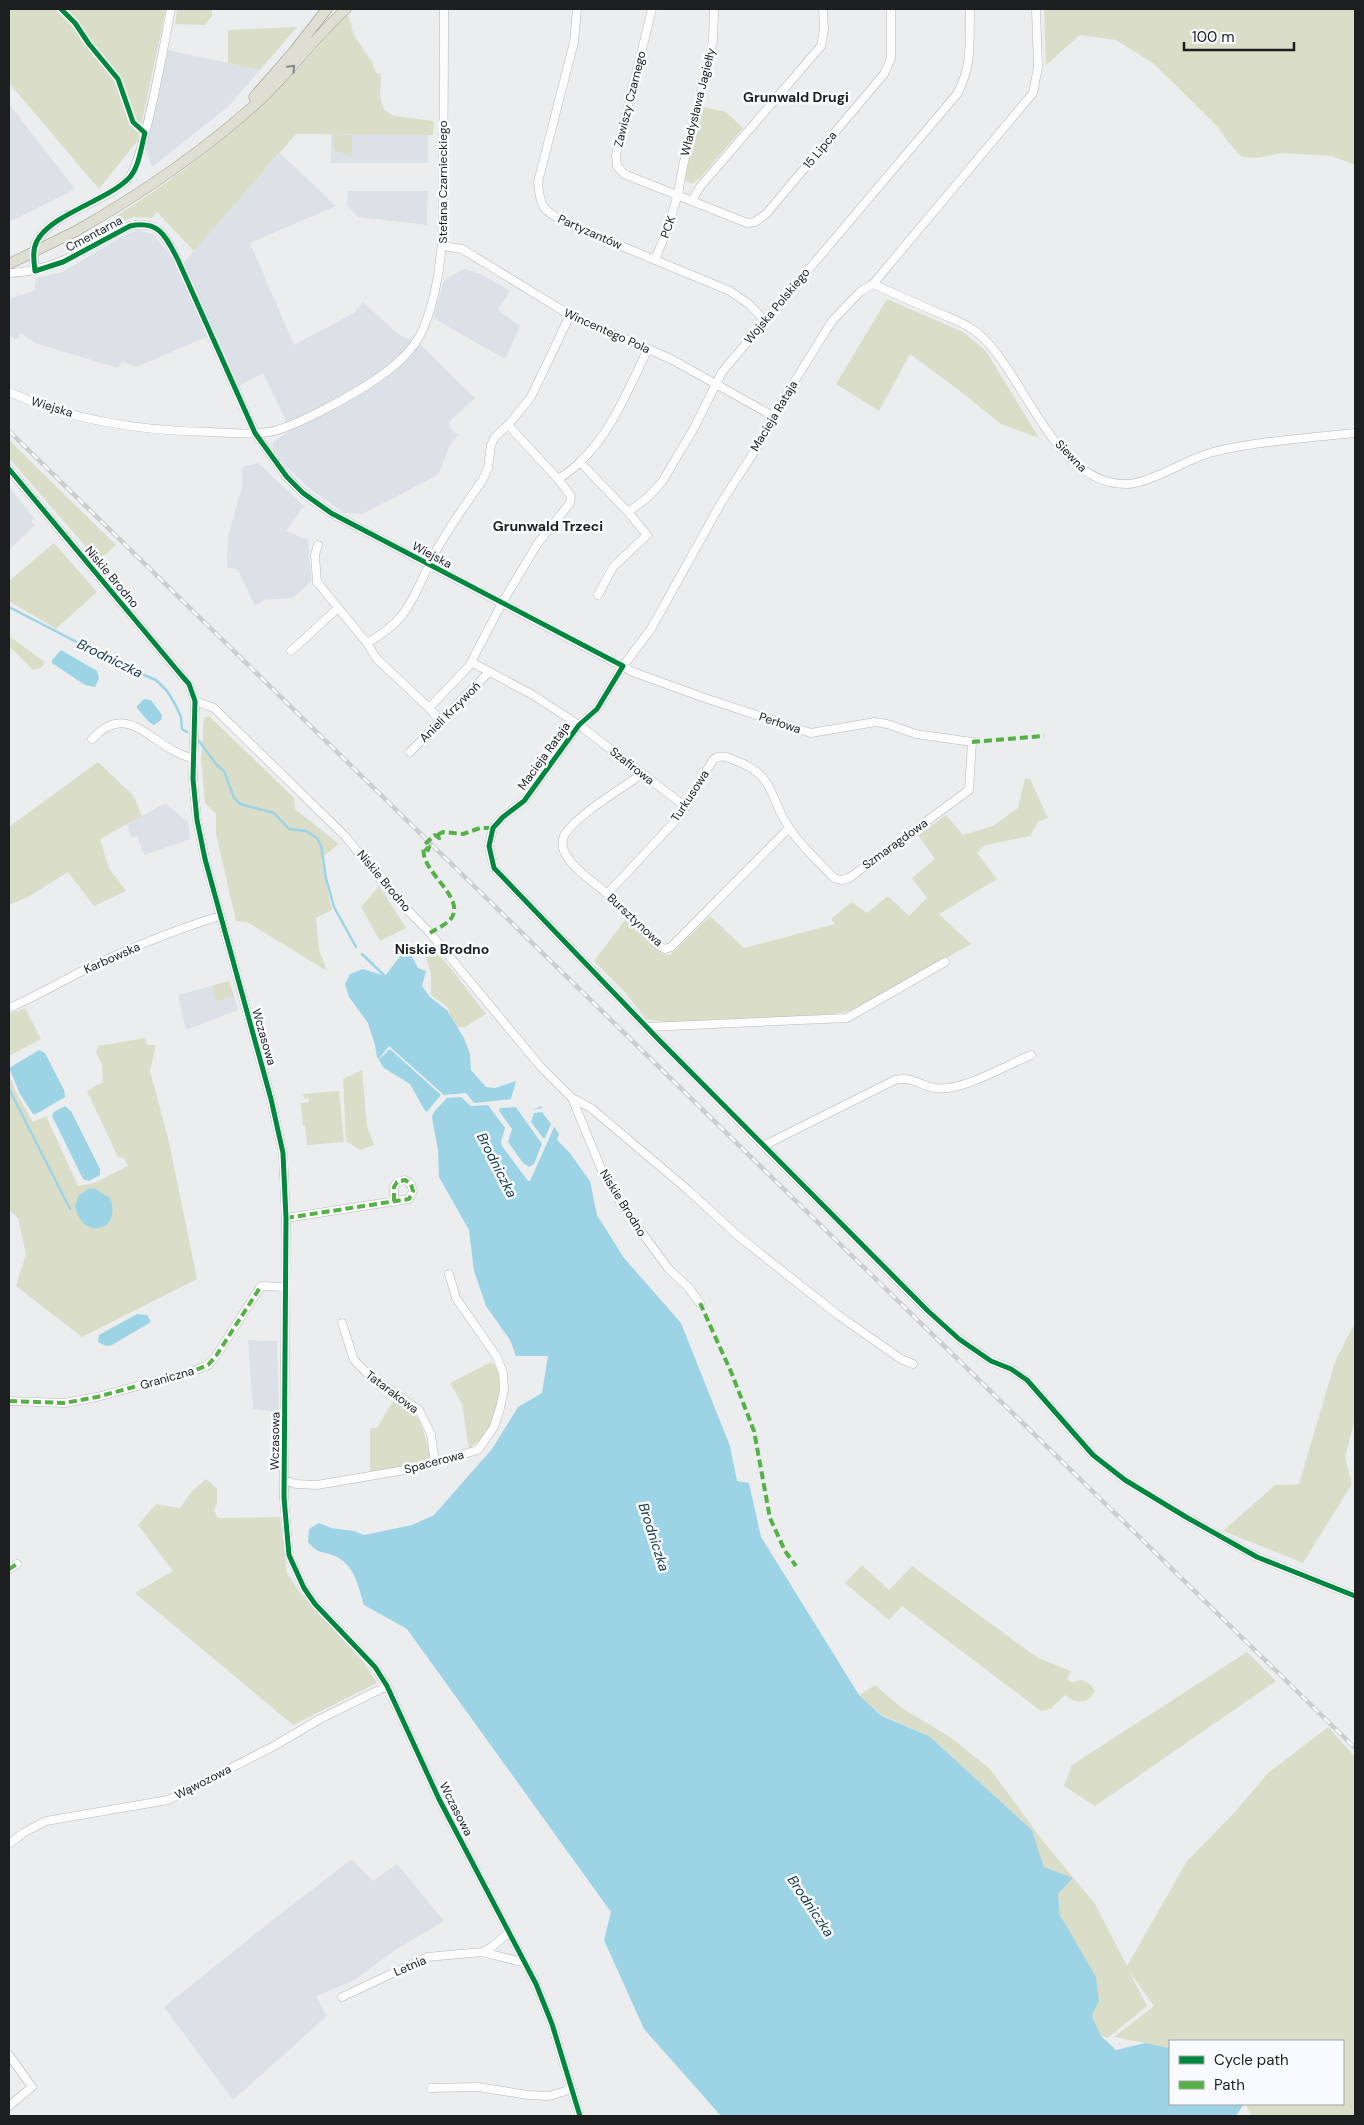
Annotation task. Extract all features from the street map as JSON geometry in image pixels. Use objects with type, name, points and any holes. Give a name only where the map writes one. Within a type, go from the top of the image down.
[{"type":"main road","points":[[230,124],[294,51],[327,9]]},
{"type":"main road","points":[[9,264],[76,231],[152,185],[182,164],[258,102],[346,9]]},
{"type":"street","points":[[35,271],[33,257],[36,242],[41,234],[59,221],[118,187],[129,179],[133,172],[145,133],[172,9]]},
{"type":"street","name":"Stefana Czarnieckiego","points":[[255,433],[281,428],[336,403],[376,379],[405,356],[416,342],[426,321],[443,246],[444,9]]},
{"type":"street","name":"Partyzantów","points":[[577,9],[576,33],[538,182],[540,200],[546,212],[568,224],[730,291],[750,306],[765,321]]},
{"type":"street","name":"Zawiszy Czarnego","points":[[652,9],[616,160],[617,166],[624,174],[692,200]]},
{"type":"street","name":"Władysława Jagiełły","points":[[678,194],[682,166],[713,41],[714,9]]},
{"type":"street","points":[[692,200],[713,172],[820,46],[824,29],[823,9]]},
{"type":"street","name":"15 Lipca","points":[[692,200],[747,223],[755,222],[766,214],[884,74],[891,58],[891,9]]},
{"type":"street","name":"Wojska Polskiego","points":[[628,512],[647,498],[662,482],[679,454],[722,372],[957,94],[965,79],[968,67],[970,9]]},
{"type":"street","name":"Macieja Rataja","points":[[647,1027],[494,868],[489,846],[493,828],[502,817],[524,800],[579,725],[596,709],[623,666],[651,629],[721,503],[763,438],[773,416],[832,321],[860,292],[873,284],[1033,93],[1038,67],[1036,9]]},
{"type":"street","name":"PCK","points":[[655,260],[672,217],[678,194]]},
{"type":"street","name":"Cmentarna","points":[[9,272],[35,271],[63,262],[130,226],[150,225],[159,230],[167,238],[178,260],[255,433]]},
{"type":"street","name":"Wincentego Pola","points":[[443,246],[462,249],[570,315],[648,349],[773,416]]},
{"type":"street","name":"Siewna","points":[[873,284],[964,324],[979,333],[997,354],[1029,406],[1063,450],[1084,471],[1099,480],[1129,484],[1142,481],[1187,461],[1212,453],[1248,446],[1355,433]]},
{"type":"street","points":[[367,643],[383,634],[402,617],[436,552],[483,479],[488,468],[491,445],[495,437],[508,425],[530,397],[570,315]]},
{"type":"street","points":[[558,479],[580,462],[599,439],[613,417],[648,349]]},
{"type":"street","name":"Wiejska","points":[[9,392],[60,410],[114,424],[178,432],[255,433],[287,477],[304,493],[331,513],[623,666]]},
{"type":"street","points":[[429,708],[471,662],[502,602],[538,543],[570,503],[571,496],[558,479],[508,425]]},
{"type":"street","points":[[580,462],[628,512],[647,535],[613,567],[598,595]]},
{"type":"street","name":"Niskie Brodno","points":[[9,469],[189,684],[195,701],[214,708],[345,836],[392,894],[430,934],[540,1066],[572,1098],[602,1171],[623,1208],[668,1268],[688,1287],[700,1303]]},
{"type":"street","points":[[318,545],[315,555],[317,582],[382,664],[441,721]]},
{"type":"street","points":[[291,650],[338,608]]},
{"type":"street","name":"Anieli Krzywoń","points":[[471,662],[534,695],[579,725]]},
{"type":"street","name":"Perłowa","points":[[623,666],[633,672],[702,697],[811,733],[875,722],[888,724],[916,734],[972,742]]},
{"type":"street","name":"Anieli Krzywoń","points":[[410,752],[489,672]]},
{"type":"street","name":"Wczasowa","points":[[195,701],[192,758],[197,820],[204,859],[284,1153],[286,1218],[284,1480],[289,1555],[304,1588],[315,1604],[375,1666],[387,1686],[439,1799],[526,1963],[547,2010],[580,2116]]},
{"type":"street","points":[[92,739],[106,726],[120,722],[137,726],[170,750],[192,758]]},
{"type":"street","name":"Szafirowa","points":[[579,725],[686,807]]},
{"type":"street","name":"Szmaragdowa","points":[[789,828],[834,878],[841,880],[849,878],[969,790],[972,742]]},
{"type":"street","name":"Turkusowa","points":[[607,894],[677,819],[717,756],[723,756],[746,764],[761,774],[789,828]]},
{"type":"street","name":"Bursztynowa","points":[[642,774],[589,811],[565,835],[563,850],[568,859],[607,894],[659,946],[665,949],[671,947],[789,828]]},
{"type":"street","name":"Karbowska","points":[[9,1008],[39,995],[84,970],[139,946],[220,916]]},
{"type":"street","points":[[647,1027],[847,1018],[945,962]]},
{"type":"street","points":[[647,1027],[928,1311],[959,1339],[991,1361],[1011,1369],[1027,1380],[1093,1455],[1125,1480],[1257,1557],[1355,1596]]},
{"type":"street","points":[[765,1145],[895,1080],[906,1078],[936,1088],[957,1087],[1031,1055]]},
{"type":"street","points":[[572,1098],[591,1108],[688,1190],[737,1235],[838,1315],[901,1359],[913,1364]]},
{"type":"street","points":[[286,1218],[394,1202]]},
{"type":"street","name":"Spacerowa","points":[[284,1480],[296,1484],[317,1486],[435,1463],[478,1450],[494,1427],[504,1390],[503,1373],[497,1357],[456,1298],[449,1274]]},
{"type":"street","name":"Graniczna","points":[[9,1401],[64,1403],[97,1397],[196,1370],[208,1365],[216,1356],[261,1286],[285,1287]]},
{"type":"street","name":"Tatarakowa","points":[[342,1323],[354,1360],[370,1376],[419,1410],[430,1434],[435,1463]]},
{"type":"street","points":[[9,1569],[17,1564]]},
{"type":"street","name":"Wąwozowa","points":[[9,1844],[23,1833],[46,1821],[168,1800],[274,1746],[320,1719],[387,1686]]},
{"type":"street","name":"Letnia","points":[[482,1952],[492,1947],[509,1932]]},
{"type":"street","name":"Letnia","points":[[342,1997],[427,1957],[482,1952],[526,1963]]},
{"type":"street","points":[[9,2055],[32,2087],[9,2106]]},
{"type":"street","points":[[431,2088],[478,2087],[528,2095],[549,2096],[572,2089]]},
{"type":"shaded area","points":[[168,50],[260,70],[229,106],[152,167],[145,146]]},
{"type":"shaded area","points":[[9,104],[75,189],[9,222]]},
{"type":"shaded area","points":[[331,134],[428,135],[428,163],[331,163]]},
{"type":"shaded area","points":[[280,153],[336,206],[250,243],[294,345],[354,313],[363,302],[398,334],[421,345],[475,398],[449,422],[450,428],[458,435],[450,445],[438,475],[362,514],[344,513],[308,487],[288,468],[273,449],[273,442],[288,432],[284,416],[263,373],[239,386],[216,333],[136,367],[122,361],[118,368],[35,343],[21,333],[16,340],[9,335],[9,299],[34,291],[36,278],[62,272],[125,235],[138,230],[153,234],[175,262],[185,261]]},
{"type":"shaded area","points":[[348,191],[428,191],[427,225],[358,217],[347,205]]},
{"type":"shaded area","points":[[464,269],[481,274],[510,291],[498,310],[520,326],[505,359],[433,318],[444,280]]},
{"type":"shaded area","points":[[258,463],[304,506],[286,531],[308,540],[311,582],[292,598],[264,600],[255,606],[238,570],[227,567],[228,536],[242,487],[242,467]]},
{"type":"shaded area","points":[[9,487],[35,519],[31,521],[35,525],[9,550]]},
{"type":"shaded area","points":[[165,803],[188,822],[190,839],[144,855],[137,836],[131,838],[127,824]]},
{"type":"shaded area","points":[[229,981],[238,1010],[186,1030],[178,995]]},
{"type":"shaded area","points":[[248,1340],[277,1341],[279,1412],[253,1409]]},
{"type":"shaded area","points":[[352,1859],[373,1881],[397,1864],[444,1921],[395,1950],[353,1981],[316,1996],[327,2016],[233,2100],[164,2007]]},
{"type":"green space","points":[[9,9],[166,9],[138,140],[99,189],[9,83]]},
{"type":"green space","points":[[1044,9],[1355,9],[1355,165],[1332,156],[1281,153],[1257,158],[1242,157],[1217,126],[1153,63],[1116,40],[1080,35],[1046,65]]},
{"type":"green space","points":[[177,10],[212,10],[212,16],[205,25],[175,24]]},
{"type":"green space","points":[[344,15],[349,17],[354,35],[372,62],[376,73],[381,74],[380,95],[384,110],[394,116],[434,121],[433,135],[296,134],[194,251],[157,212],[152,218],[133,217],[117,224],[115,217],[179,174],[267,100],[320,45]]},
{"type":"green space","points":[[297,27],[260,70],[228,63],[228,30]]},
{"type":"green space","points":[[701,108],[726,112],[743,128],[700,178],[692,184],[686,181],[685,178]]},
{"type":"green space","points":[[333,135],[352,135],[352,157],[334,150]]},
{"type":"green space","points":[[887,299],[963,332],[986,351],[1039,438],[1001,424],[910,354],[879,411],[836,384]]},
{"type":"green space","points":[[9,440],[116,545],[98,561],[9,458]]},
{"type":"green space","points":[[54,543],[97,592],[56,629],[9,601],[9,581]]},
{"type":"green space","points":[[9,636],[45,662],[41,668],[33,670],[9,646]]},
{"type":"green space","points":[[209,716],[294,798],[295,809],[339,844],[321,858],[332,910],[316,918],[319,949],[327,971],[247,922],[236,921],[216,834],[216,814],[205,803],[201,759],[204,718]]},
{"type":"green space","points":[[98,762],[133,795],[142,816],[100,839],[109,868],[126,891],[94,906],[68,872],[28,897],[9,905],[9,827]]},
{"type":"green space","points":[[1025,778],[1030,779],[1048,818],[1038,822],[1030,836],[985,845],[977,853],[997,879],[939,914],[971,944],[854,1010],[825,1016],[673,1023],[646,1019],[624,991],[594,961],[625,920],[662,954],[670,955],[710,916],[744,948],[835,924],[831,919],[852,902],[867,913],[888,896],[909,916],[927,898],[912,878],[935,859],[918,835],[946,815],[963,835],[993,826],[1018,808]]},
{"type":"green space","points":[[379,886],[406,928],[380,941],[361,907]]},
{"type":"green space","points":[[433,949],[449,966],[486,1014],[465,1027],[456,1027],[447,1007],[431,995],[431,974],[425,954]]},
{"type":"green space","points":[[229,981],[234,996],[216,1001],[212,986]]},
{"type":"green space","points":[[25,1008],[41,1039],[9,1056],[9,1014]]},
{"type":"green space","points":[[145,1038],[147,1045],[156,1045],[150,1071],[169,1142],[197,1279],[82,1337],[16,1286],[26,1254],[18,1218],[9,1210],[9,1074],[16,1092],[33,1122],[46,1116],[78,1186],[94,1183],[128,1166],[124,1158],[118,1157],[87,1091],[103,1082],[102,1065],[96,1052],[98,1046]]},
{"type":"green space","points":[[362,1070],[367,1126],[374,1145],[360,1150],[346,1141],[343,1079]]},
{"type":"green space","points":[[339,1091],[344,1142],[307,1145],[301,1103],[309,1102],[309,1098],[304,1099],[303,1094]]},
{"type":"green space","points":[[1355,1326],[1355,1418],[1345,1458],[1352,1484],[1303,1563],[1223,1531],[1275,1485],[1299,1484],[1335,1362],[1352,1328]]},
{"type":"green space","points":[[491,1362],[498,1368],[499,1393],[495,1418],[487,1433],[469,1449],[462,1404],[450,1383]]},
{"type":"green space","points":[[395,1398],[412,1411],[419,1420],[424,1432],[429,1459],[425,1462],[370,1472],[370,1428],[377,1428]]},
{"type":"green space","points":[[206,1479],[217,1489],[217,1504],[214,1510],[218,1518],[280,1517],[287,1573],[301,1594],[364,1663],[377,1683],[293,1725],[135,1593],[173,1571],[138,1525],[156,1504],[180,1508],[192,1491]]},
{"type":"green space","points":[[862,1565],[889,1590],[912,1566],[1038,1658],[1071,1671],[1067,1679],[1072,1682],[1082,1680],[1090,1684],[1095,1691],[1092,1696],[1081,1702],[1065,1695],[1050,1709],[1041,1711],[902,1606],[889,1620],[845,1583]]},
{"type":"green space","points":[[1247,1652],[1276,1681],[1095,1806],[1064,1786],[1072,1765]]},
{"type":"green space","points":[[875,1685],[902,1708],[950,1737],[990,1769],[1043,1841],[1095,1904],[1127,1966],[1187,1861],[1235,1812],[1268,1773],[1328,1727],[1355,1757],[1355,2116],[1251,2116],[1246,2105],[1344,2105],[1344,2040],[1169,2040],[1169,2048],[1114,2037],[1154,2006],[1129,1971],[1147,2006],[1108,2038],[1101,2036],[1092,2016],[1099,2001],[1060,1915],[1058,1894],[1073,1878],[1044,1867],[1032,1830],[929,1736],[882,1715],[859,1695]]},
{"type":"water","points":[[61,650],[97,671],[99,678],[95,687],[85,685],[52,663],[52,660]]},
{"type":"water","points":[[144,699],[151,700],[162,715],[161,720],[154,725],[137,708]]},
{"type":"water","name":"Niskie Brodno","points":[[407,947],[418,968],[426,971],[422,986],[430,997],[447,1010],[464,1038],[470,1054],[471,1070],[486,1087],[495,1088],[516,1081],[511,1099],[524,1114],[541,1106],[559,1134],[557,1140],[569,1152],[590,1181],[597,1215],[624,1258],[681,1323],[730,1446],[737,1481],[749,1483],[761,1537],[859,1695],[882,1716],[929,1736],[1032,1830],[1044,1867],[1073,1878],[1058,1894],[1060,1915],[1096,1977],[1099,2001],[1092,2016],[1101,2036],[1116,2050],[1145,2043],[1169,2048],[1169,2105],[1243,2105],[1236,2116],[721,2116],[644,2029],[604,1940],[611,1912],[407,1629],[364,1605],[355,1577],[347,1565],[331,1554],[318,1551],[308,1542],[309,1529],[319,1523],[331,1528],[354,1531],[364,1535],[412,1525],[434,1515],[492,1449],[518,1407],[542,1393],[548,1356],[516,1356],[510,1340],[486,1306],[474,1271],[469,1230],[439,1177],[438,1149],[432,1118],[424,1109],[410,1084],[384,1068],[377,1057],[368,1023],[349,997],[345,984],[350,974],[363,969],[385,976]]},
{"type":"water","points":[[39,1050],[45,1053],[64,1090],[65,1097],[33,1114],[20,1094],[9,1068]]},
{"type":"water","points":[[65,1106],[71,1111],[100,1169],[100,1175],[89,1181],[83,1179],[52,1116],[54,1112]]},
{"type":"water","points":[[90,1188],[96,1189],[110,1198],[113,1209],[107,1224],[100,1228],[86,1225],[79,1218],[75,1206],[79,1195]]},
{"type":"water","points":[[137,1314],[147,1315],[151,1322],[112,1345],[106,1346],[98,1342],[99,1335]]},
{"type":"pier","points":[[389,1046],[444,1095],[466,1093],[474,1103],[512,1099],[516,1100],[525,1111],[543,1108],[555,1125],[530,1181],[528,1181],[502,1146],[501,1142],[505,1128],[488,1105],[471,1106],[461,1097],[447,1098],[434,1112],[430,1122],[425,1114],[441,1095],[390,1049],[377,1061]],"holes":[[[516,1107],[542,1144],[534,1164],[529,1167],[523,1163],[508,1142],[512,1129],[499,1111],[500,1108]],[[542,1112],[551,1124],[545,1138],[543,1138],[531,1122],[534,1113]]]},
{"type":"waterway","name":"Brodniczka","points":[[9,607],[125,667],[156,680],[167,691],[175,704],[181,717],[182,729],[187,732]]},
{"type":"waterway","name":"Brodniczka","points":[[199,741],[216,764],[224,771],[234,798],[240,804],[274,813],[289,829],[306,831],[317,838],[321,846],[326,878],[334,907],[356,947]]},
{"type":"waterway","name":"Brodniczka","points":[[362,954],[387,978]]},
{"type":"waterway","points":[[9,1089],[70,1209]]},
{"type":"railway","points":[[9,431],[1355,1748]]},
{"type":"marked path","points":[[972,742],[1044,736]]},
{"type":"marked path","points":[[430,933],[448,922],[454,912],[449,894],[428,865],[424,856],[424,847],[428,850],[429,847],[425,844],[435,835],[439,838],[442,837],[439,834],[443,832],[463,834],[480,828],[493,828]]},
{"type":"marked path","points":[[286,1218],[409,1199],[413,1191],[411,1184],[405,1180],[397,1182],[394,1187],[394,1202]]},
{"type":"marked path","points":[[9,1401],[64,1403],[97,1397],[208,1365],[216,1356],[261,1286]]},
{"type":"marked path","points":[[700,1303],[732,1374],[754,1431],[770,1518],[785,1551],[796,1566]]},
{"type":"marked path","points":[[9,1569],[17,1564]]},
{"type":"cycle path","points":[[61,9],[75,23],[89,44],[118,79],[133,122],[145,133],[135,170],[128,179],[118,187],[54,223],[44,232],[34,248],[35,271],[63,262],[130,226],[148,226],[161,232],[178,260],[255,433],[287,477],[303,493],[331,513],[623,666],[597,709],[579,725],[524,801],[503,817],[493,828],[489,846],[494,868],[660,1041],[928,1311],[959,1339],[991,1361],[1011,1369],[1027,1380],[1093,1455],[1125,1480],[1257,1557],[1355,1596]]},
{"type":"cycle path","points":[[9,469],[189,684],[195,701],[193,779],[197,820],[205,859],[271,1099],[283,1153],[286,1218],[284,1498],[289,1555],[304,1588],[315,1604],[375,1667],[387,1686],[439,1799],[536,1984],[552,2024],[580,2116]]},
{"type":"district","name":"Grunwald Drugi","points":[[796,97]]},
{"type":"district","name":"Grunwald Trzeci","points":[[548,526]]},
{"type":"district","name":"Niskie Brodno","points":[[442,949]]}]
